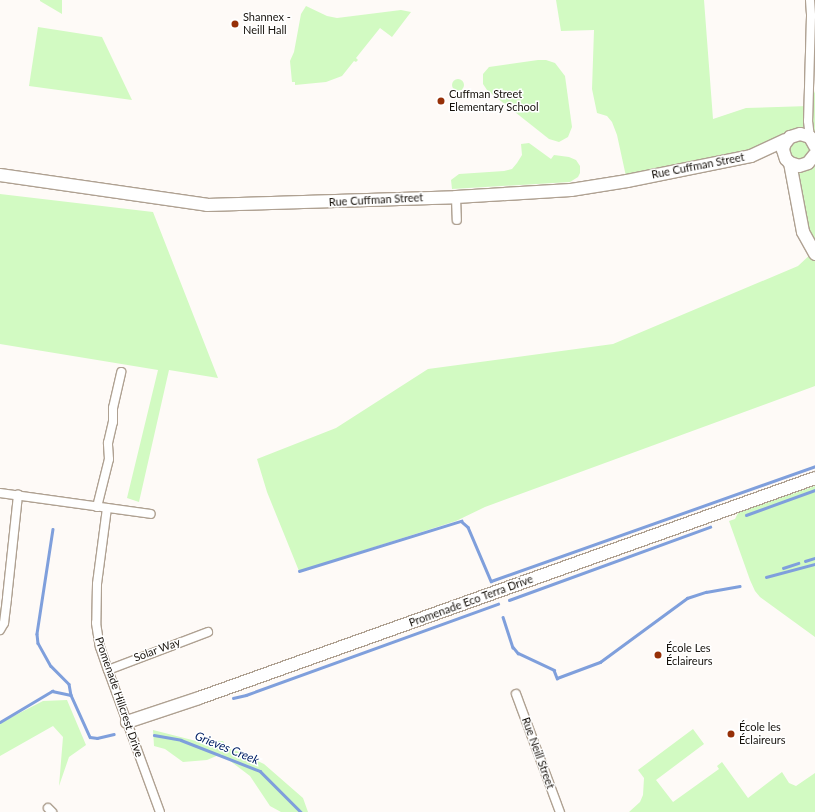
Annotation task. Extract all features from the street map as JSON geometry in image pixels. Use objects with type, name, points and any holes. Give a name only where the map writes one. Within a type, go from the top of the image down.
[{"type":"street","points":[[810,0],[811,16],[808,121],[813,142]]},
{"type":"street","points":[[809,106],[803,122],[790,137],[783,150],[788,161],[803,232],[815,254]]},
{"type":"street","points":[[751,156],[790,137],[805,134],[813,142]]},
{"type":"street","points":[[751,156],[788,161],[799,166],[812,159]]},
{"type":"street","name":"Rue Cuffman Street","points":[[0,175],[207,206],[456,197],[571,190],[627,181],[751,156]]},
{"type":"street","points":[[796,197],[801,174],[812,159]]},
{"type":"street","points":[[456,197],[457,220]]},
{"type":"street","points":[[97,507],[109,459],[108,443],[113,422],[112,408],[122,372]]},
{"type":"street","name":"Promenade Eco Terra Drive","points":[[127,722],[199,698],[815,478]]},
{"type":"street","points":[[0,493],[151,514]]},
{"type":"street","points":[[0,630],[4,623],[18,495]]},
{"type":"street","name":"Promenade Hillcrest Drive","points":[[107,508],[97,584],[96,623],[100,647],[160,812]]},
{"type":"street","name":"Solar Way","points":[[108,670],[208,632]]},
{"type":"street","name":"Rue Neill Street","points":[[516,694],[560,812]]},
{"type":"green space","points":[[62,0],[62,14],[40,1]]},
{"type":"green space","points":[[556,0],[704,0],[713,119],[746,108],[809,106],[815,91],[815,386],[485,507],[456,521],[299,571],[267,492],[257,459],[336,428],[428,369],[613,344],[798,266],[813,252],[797,197],[799,166],[783,150],[627,181],[617,135],[612,122],[607,116],[597,113],[592,89],[594,30],[561,31]]},
{"type":"green space","points":[[306,6],[327,16],[337,18],[401,10],[411,12],[392,37],[380,28],[356,58],[358,60],[356,62],[354,61],[342,76],[326,82],[295,85],[295,82],[292,82],[290,61],[294,52],[301,14]]},
{"type":"green space","points":[[38,27],[102,37],[132,100],[29,86]]},
{"type":"green space","points":[[546,60],[555,63],[565,76],[572,127],[568,137],[559,142],[549,139],[487,90],[483,84],[483,74],[489,67]]},
{"type":"green space","points":[[456,79],[460,79],[464,85],[460,91],[456,91],[452,87],[452,83]]},
{"type":"green space","points":[[529,143],[551,159],[554,155],[569,157],[576,160],[580,166],[580,173],[578,177],[570,182],[452,189],[451,180],[459,174],[504,171],[512,169],[522,155],[521,144]]},
{"type":"green space","points":[[0,194],[153,212],[218,378],[169,370],[139,502],[127,498],[158,370],[0,344]]},
{"type":"green space","points":[[815,486],[815,637],[760,597],[755,591],[729,521],[735,519],[738,513]]},
{"type":"green space","points":[[67,700],[86,745],[69,757],[59,786],[63,737],[53,726],[0,756],[0,723],[43,701]]},
{"type":"green space","points":[[693,729],[704,744],[656,780],[673,802],[719,769],[717,766],[722,762],[748,798],[782,772],[789,783],[796,786],[815,773],[815,812],[629,812],[640,802],[643,795],[644,778],[638,770]]},
{"type":"green space","points":[[153,730],[200,742],[209,746],[216,741],[223,741],[226,746],[264,764],[303,798],[308,812],[281,812],[270,806],[250,776],[221,754],[207,760],[183,762],[165,749],[154,746]]},
{"type":"waterway","points":[[299,571],[461,521],[468,527],[491,581],[815,466]]},
{"type":"waterway","points":[[746,515],[815,490]]},
{"type":"waterway","points":[[509,600],[710,527]]},
{"type":"waterway","points":[[53,529],[37,634],[38,643],[51,666],[69,684],[71,695]]},
{"type":"waterway","points":[[805,561],[815,558]]},
{"type":"waterway","points":[[783,568],[798,563]]},
{"type":"waterway","points":[[766,577],[815,564]]},
{"type":"waterway","points":[[503,617],[513,647],[518,653],[554,670],[557,678],[600,662],[687,598],[706,592],[739,586]]},
{"type":"waterway","points":[[233,698],[246,695],[498,604]]},
{"type":"waterway","name":"Grieves Creek","points":[[0,722],[52,691],[71,695],[90,737],[97,738],[114,734]]},
{"type":"waterway","name":"Grieves Creek","points":[[154,735],[181,740],[260,771],[301,812]]},
{"type":"place","name":"Shannex - Neill Hall","points":[[235,24]]},
{"type":"place","name":"Cuffman Street Elementary School","points":[[441,101]]},
{"type":"place","name":"École Les Éclaireurs","points":[[658,655]]},
{"type":"place","name":"École les Éclaireurs","points":[[731,734]]}]
